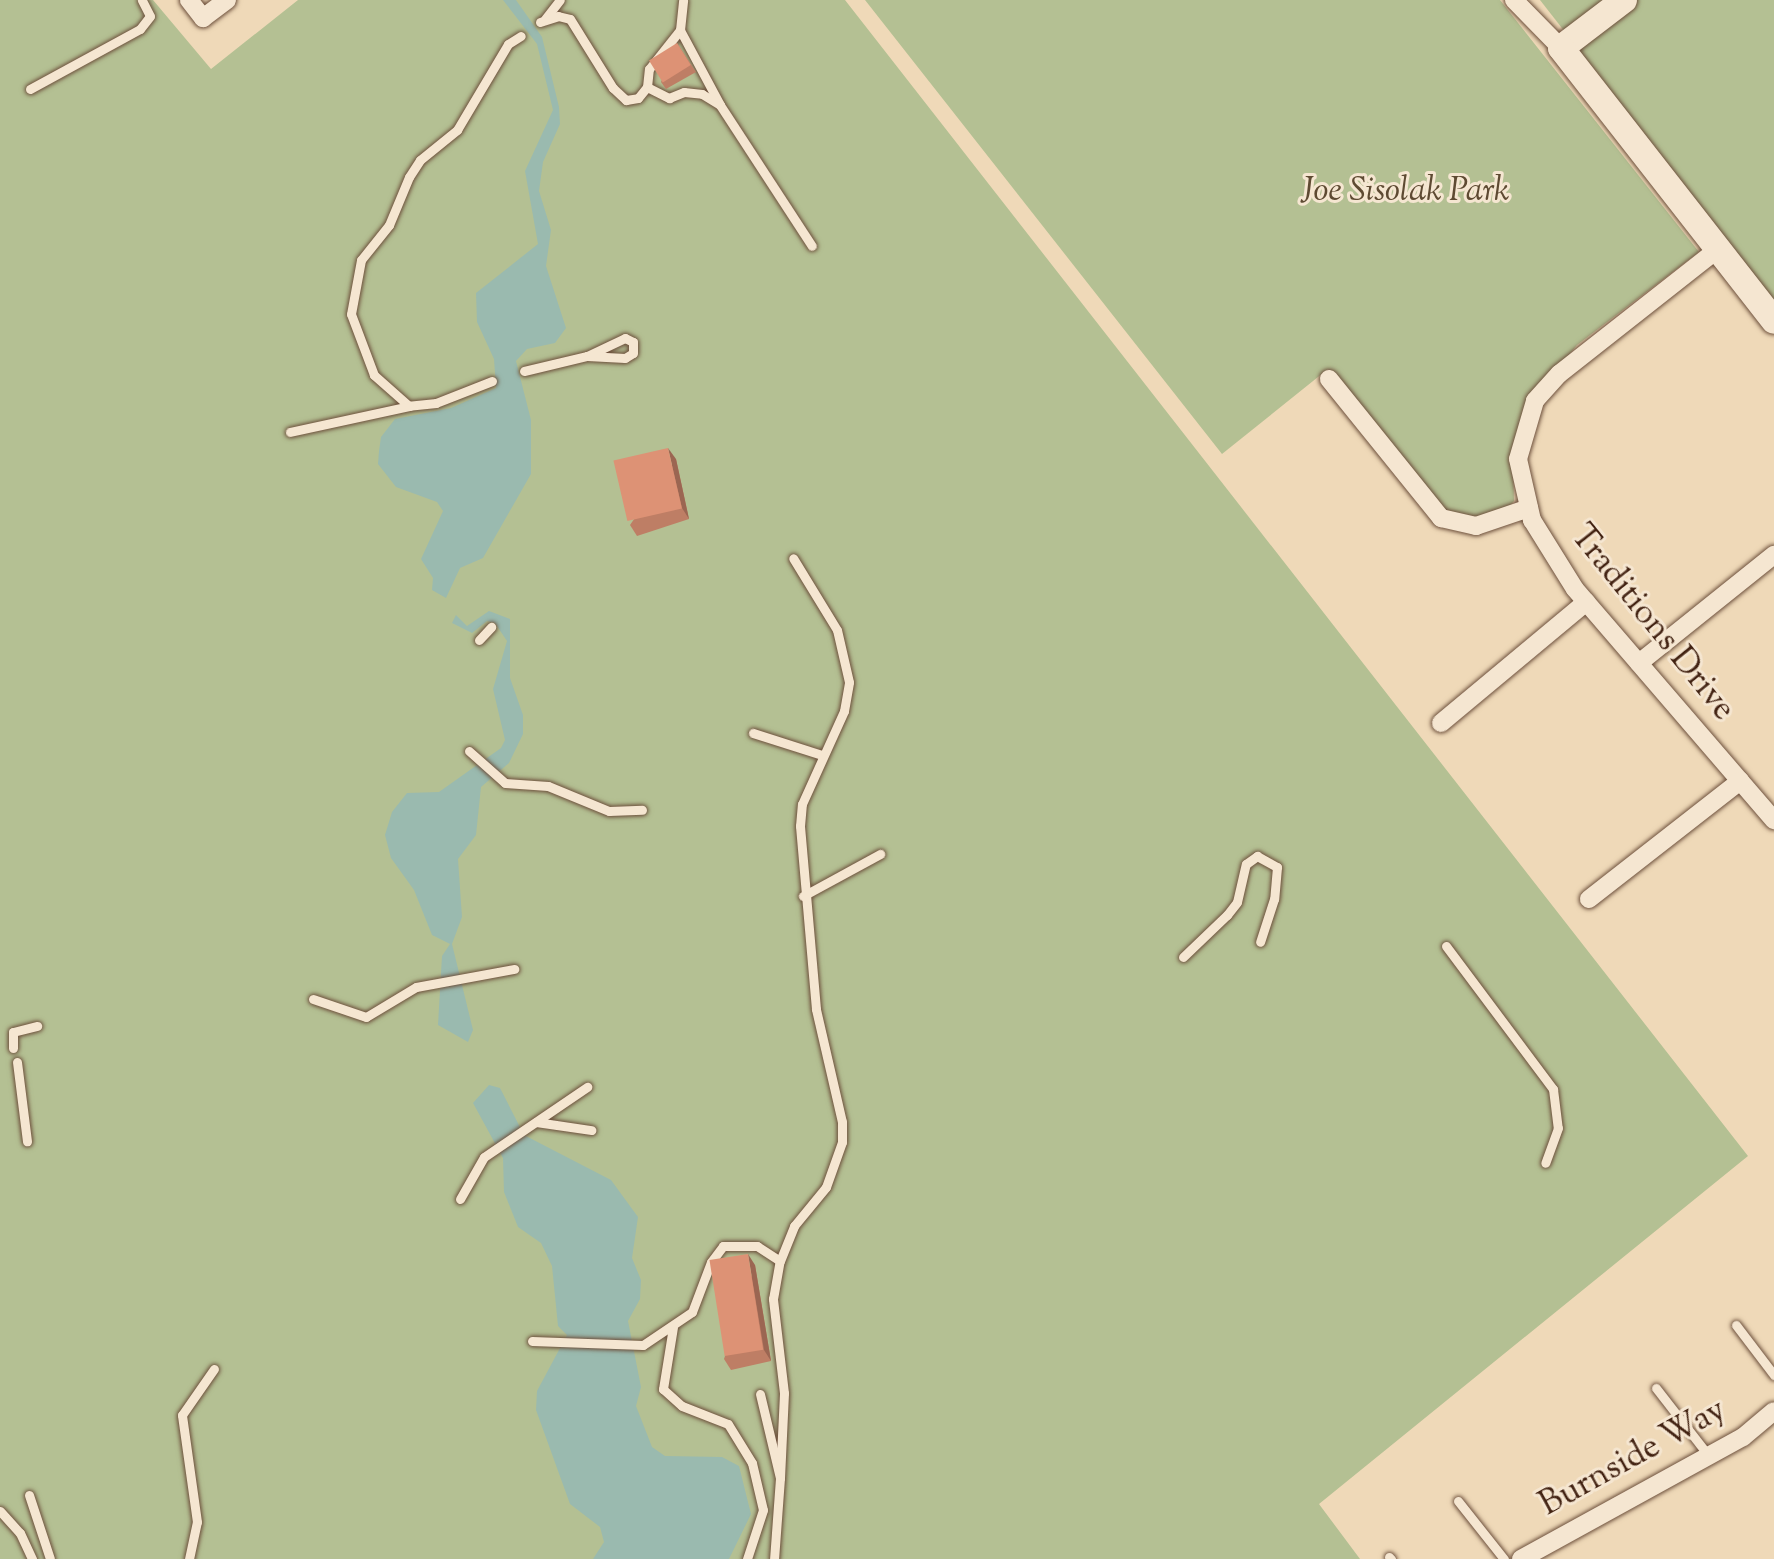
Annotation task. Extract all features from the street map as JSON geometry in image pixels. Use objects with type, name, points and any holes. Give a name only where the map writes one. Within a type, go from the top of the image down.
[{"type":"street","points":[[189,0],[203,18],[227,0]]},
{"type":"street","points":[[1514,0],[1561,48],[1774,321]]},
{"type":"street","points":[[1561,48],[1624,0]]},
{"type":"street","name":"Traditions Drive","points":[[1718,249],[1559,374],[1535,401],[1518,459],[1532,520],[1586,602],[1774,820]]},
{"type":"street","points":[[1329,379],[1441,518],[1476,526],[1529,508]]},
{"type":"street","points":[[1639,663],[1774,555]]},
{"type":"street","points":[[1441,723],[1586,602]]},
{"type":"street","points":[[1589,899],[1740,781]]},
{"type":"street","name":"Burnside Way","points":[[1521,1559],[1743,1437],[1774,1411]]},
{"type":"lane","points":[[30,89],[140,29],[150,16],[142,0]]},
{"type":"lane","points":[[560,0],[540,22],[558,16],[570,19],[626,100],[638,98],[647,87],[649,69],[680,30],[683,0]]},
{"type":"lane","points":[[680,30],[720,105],[812,246]]},
{"type":"lane","points":[[409,406],[374,375],[361,350],[351,314],[361,260],[389,225],[420,160],[457,130],[508,44],[521,36]]},
{"type":"lane","points":[[647,87],[669,98],[684,92],[702,94],[720,105]]},
{"type":"lane","points":[[524,371],[587,356]]},
{"type":"lane","points":[[290,432],[436,403],[492,381]]},
{"type":"lane","points":[[774,1559],[784,1393],[773,1299],[780,1261],[799,1218],[826,1187],[842,1142],[842,1122],[816,1009],[803,896],[802,804],[844,711],[848,661],[837,630],[793,558]]},
{"type":"lane","points":[[479,640],[491,627]]},
{"type":"lane","points":[[753,733],[822,755]]},
{"type":"lane","points":[[469,751],[505,783],[548,786],[609,811],[642,810]]},
{"type":"lane","points":[[803,896],[880,854]]},
{"type":"lane","points":[[1183,957],[1232,909],[1246,864],[1257,856],[1277,867],[1274,899],[1260,942]]},
{"type":"lane","points":[[1446,946],[1553,1089],[1558,1128],[1554,1150],[1545,1163]]},
{"type":"lane","points":[[313,999],[366,1017],[416,987],[514,969]]},
{"type":"lane","points":[[13,1048],[13,1032],[37,1026]]},
{"type":"lane","points":[[17,1062],[27,1141]]},
{"type":"lane","points":[[460,1199],[493,1151],[587,1087]]},
{"type":"lane","points":[[536,1122],[591,1130]]},
{"type":"lane","points":[[532,1341],[633,1348],[673,1327],[692,1312],[711,1262],[723,1246],[757,1246],[780,1261]]},
{"type":"lane","points":[[1736,1325],[1774,1375]]},
{"type":"lane","points":[[673,1327],[663,1389],[682,1406],[728,1424],[752,1463],[763,1510],[747,1559]]},
{"type":"lane","points":[[189,1559],[197,1522],[182,1415],[214,1369]]},
{"type":"lane","points":[[1656,1388],[1709,1456]]},
{"type":"lane","points":[[760,1394],[780,1478]]},
{"type":"lane","points":[[29,1495],[50,1559]]},
{"type":"lane","points":[[1458,1501],[1504,1559]]},
{"type":"lane","points":[[0,1511],[20,1533],[32,1559]]},
{"type":"green space","points":[[0,0],[153,0],[211,69],[298,0],[845,0],[1748,1156],[1319,1504],[1360,1559],[0,1559]]},
{"type":"green space","name":"Joe Sisolak Park","points":[[865,0],[1500,0],[1699,252],[1577,345],[1528,405],[1513,460],[1514,501],[1506,510],[1478,517],[1451,513],[1432,501],[1328,369],[1222,454]]},
{"type":"green space","points":[[1540,0],[1774,0],[1774,300]]},
{"type":"water","points":[[503,0],[516,0],[542,37],[559,107],[560,124],[543,162],[539,191],[551,230],[546,266],[566,328],[555,343],[527,349],[516,361],[531,420],[531,474],[483,558],[460,568],[446,598],[432,590],[433,578],[421,559],[443,511],[437,502],[396,487],[378,464],[379,451],[381,437],[395,419],[451,408],[496,388],[494,359],[477,322],[476,293],[538,244],[525,171],[553,110],[537,44]]},
{"type":"water","points":[[489,611],[510,619],[510,678],[523,715],[523,734],[509,763],[481,787],[476,835],[458,859],[462,917],[452,944],[473,1030],[468,1042],[438,1025],[442,956],[450,944],[432,935],[414,890],[391,858],[385,835],[392,812],[407,793],[439,792],[501,748],[505,740],[493,689],[507,641],[495,623],[487,621],[472,633],[452,623],[456,615],[467,626]]},
{"type":"water","points":[[489,1085],[500,1088],[524,1135],[611,1180],[638,1217],[632,1258],[641,1280],[640,1299],[628,1321],[641,1387],[636,1406],[652,1447],[665,1456],[722,1457],[739,1466],[751,1514],[729,1559],[593,1559],[604,1542],[600,1527],[570,1504],[536,1410],[537,1391],[567,1335],[558,1326],[552,1266],[541,1243],[518,1227],[504,1192],[503,1158],[473,1103]]},
{"type":"building","points":[[677,43],[691,65],[663,83],[649,60]]},
{"type":"building","points":[[668,448],[682,508],[627,521],[613,461]]},
{"type":"building","points":[[748,1254],[763,1350],[725,1356],[709,1260]]}]
